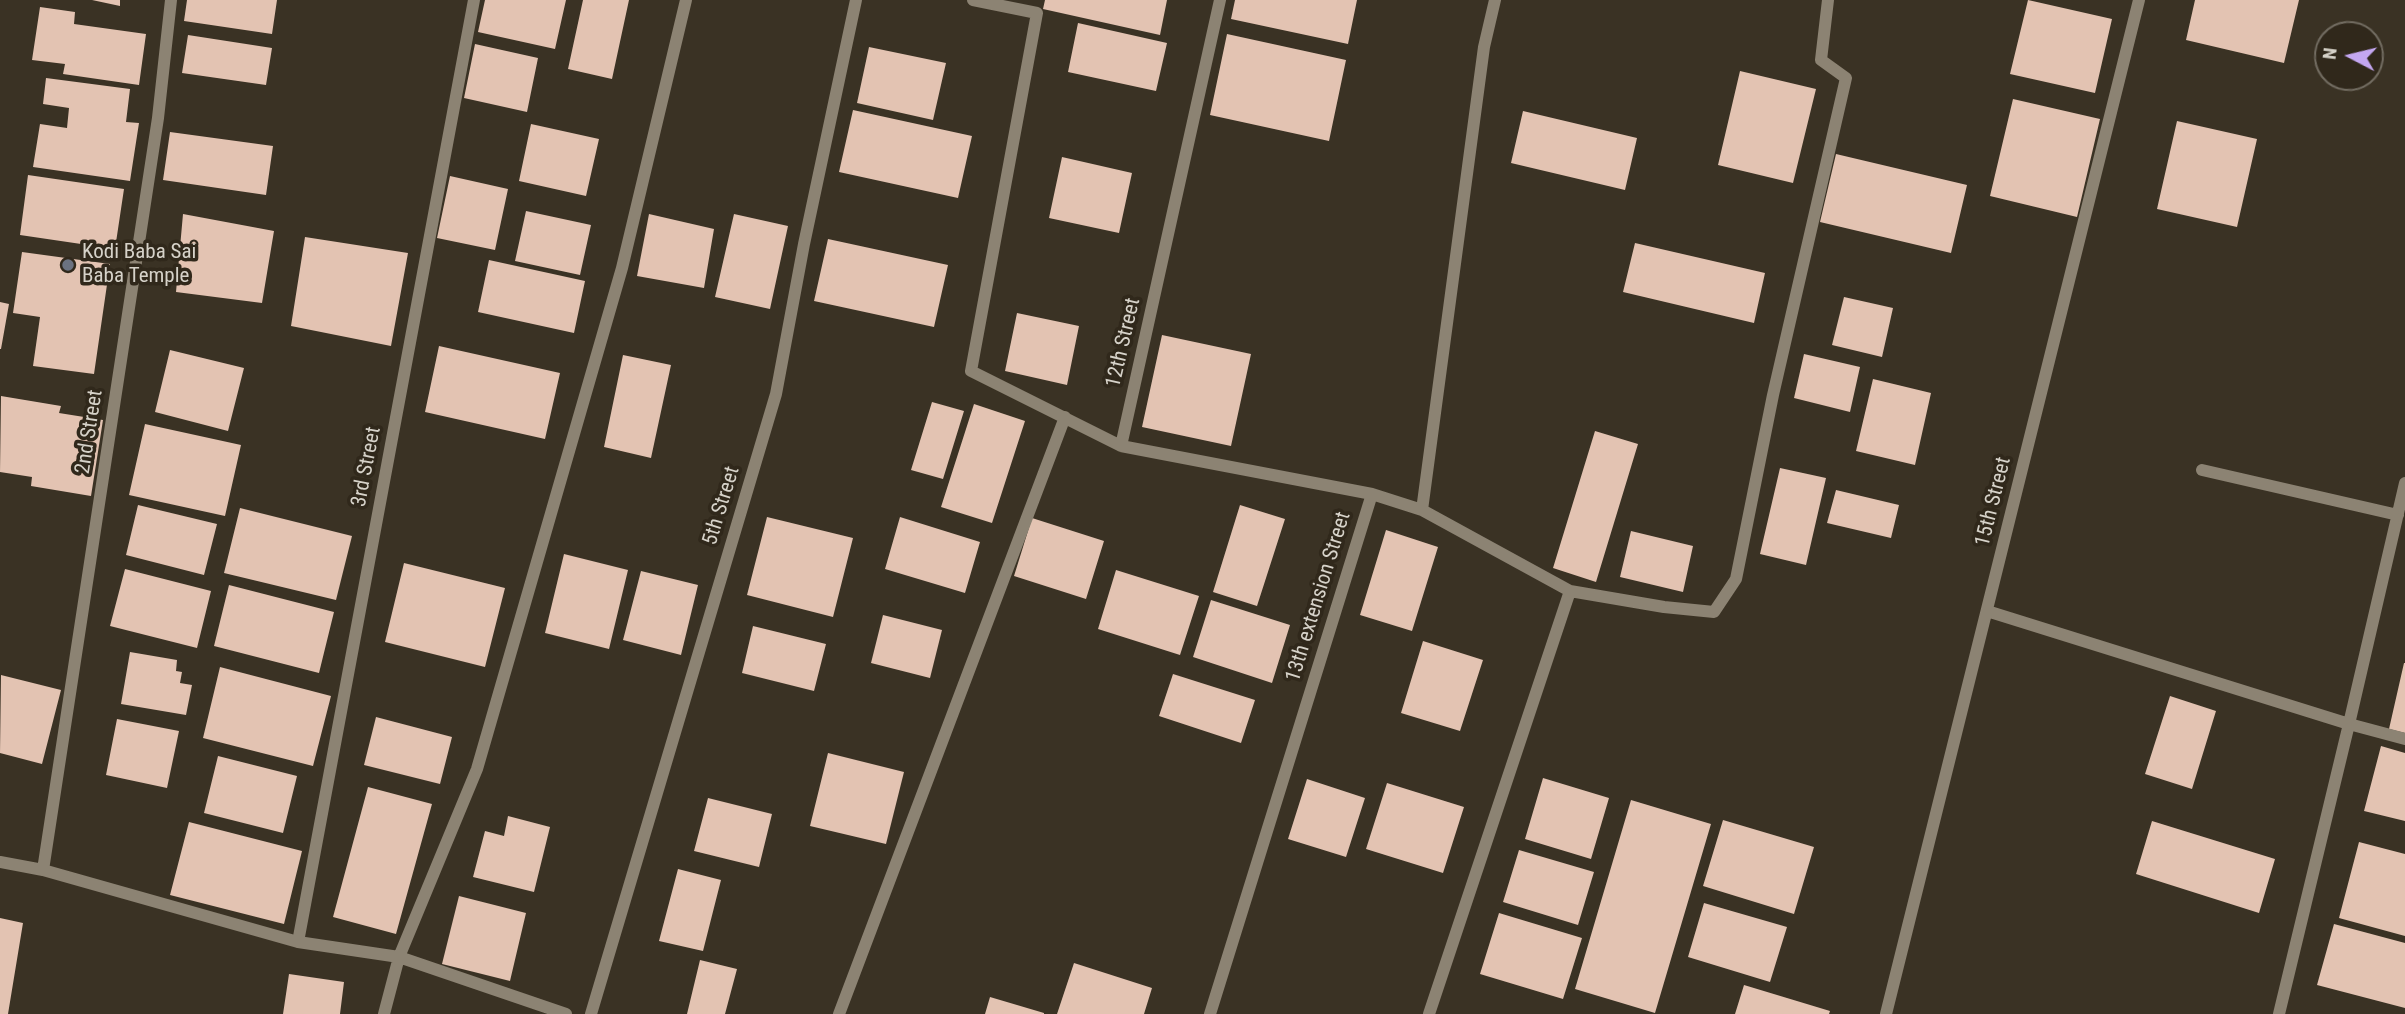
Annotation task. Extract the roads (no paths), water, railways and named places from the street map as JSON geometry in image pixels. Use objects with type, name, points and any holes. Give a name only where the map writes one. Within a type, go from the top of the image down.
[{"type":"street","name":"2nd Street","points":[[43,870],[158,118],[171,0]]},
{"type":"street","name":"3rd Street","points":[[299,942],[474,0]]},
{"type":"street","points":[[384,1014],[399,957],[477,769],[622,268],[686,0]]},
{"type":"street","name":"5th Street","points":[[591,1014],[776,394],[806,231],[856,0]]},
{"type":"street","points":[[973,0],[1037,13],[971,371],[1121,446],[1372,494]]},
{"type":"street","name":"12th Street","points":[[1121,446],[1220,0]]},
{"type":"street","points":[[1422,510],[1484,47],[1495,0]]},
{"type":"street","name":"13th extension Street","points":[[1210,1014],[1372,494],[1422,510],[1570,591],[1664,607],[1714,611],[1736,579],[1773,395],[1846,78],[1821,60],[1828,0]]},
{"type":"street","name":"15th Street","points":[[1886,1014],[2139,0]]},
{"type":"street","points":[[839,1014],[1065,417]]},
{"type":"street","points":[[2202,470],[2398,515]]},
{"type":"street","points":[[2279,1014],[2405,483]]},
{"type":"street","points":[[1429,1014],[1570,591]]},
{"type":"street","points":[[1987,611],[2349,724],[2405,738]]},
{"type":"street","points":[[0,862],[43,870],[299,942],[399,957],[566,1014]]},
{"type":"place","name":"Kodi Baba Sai Baba Temple","points":[[68,265]]}]
